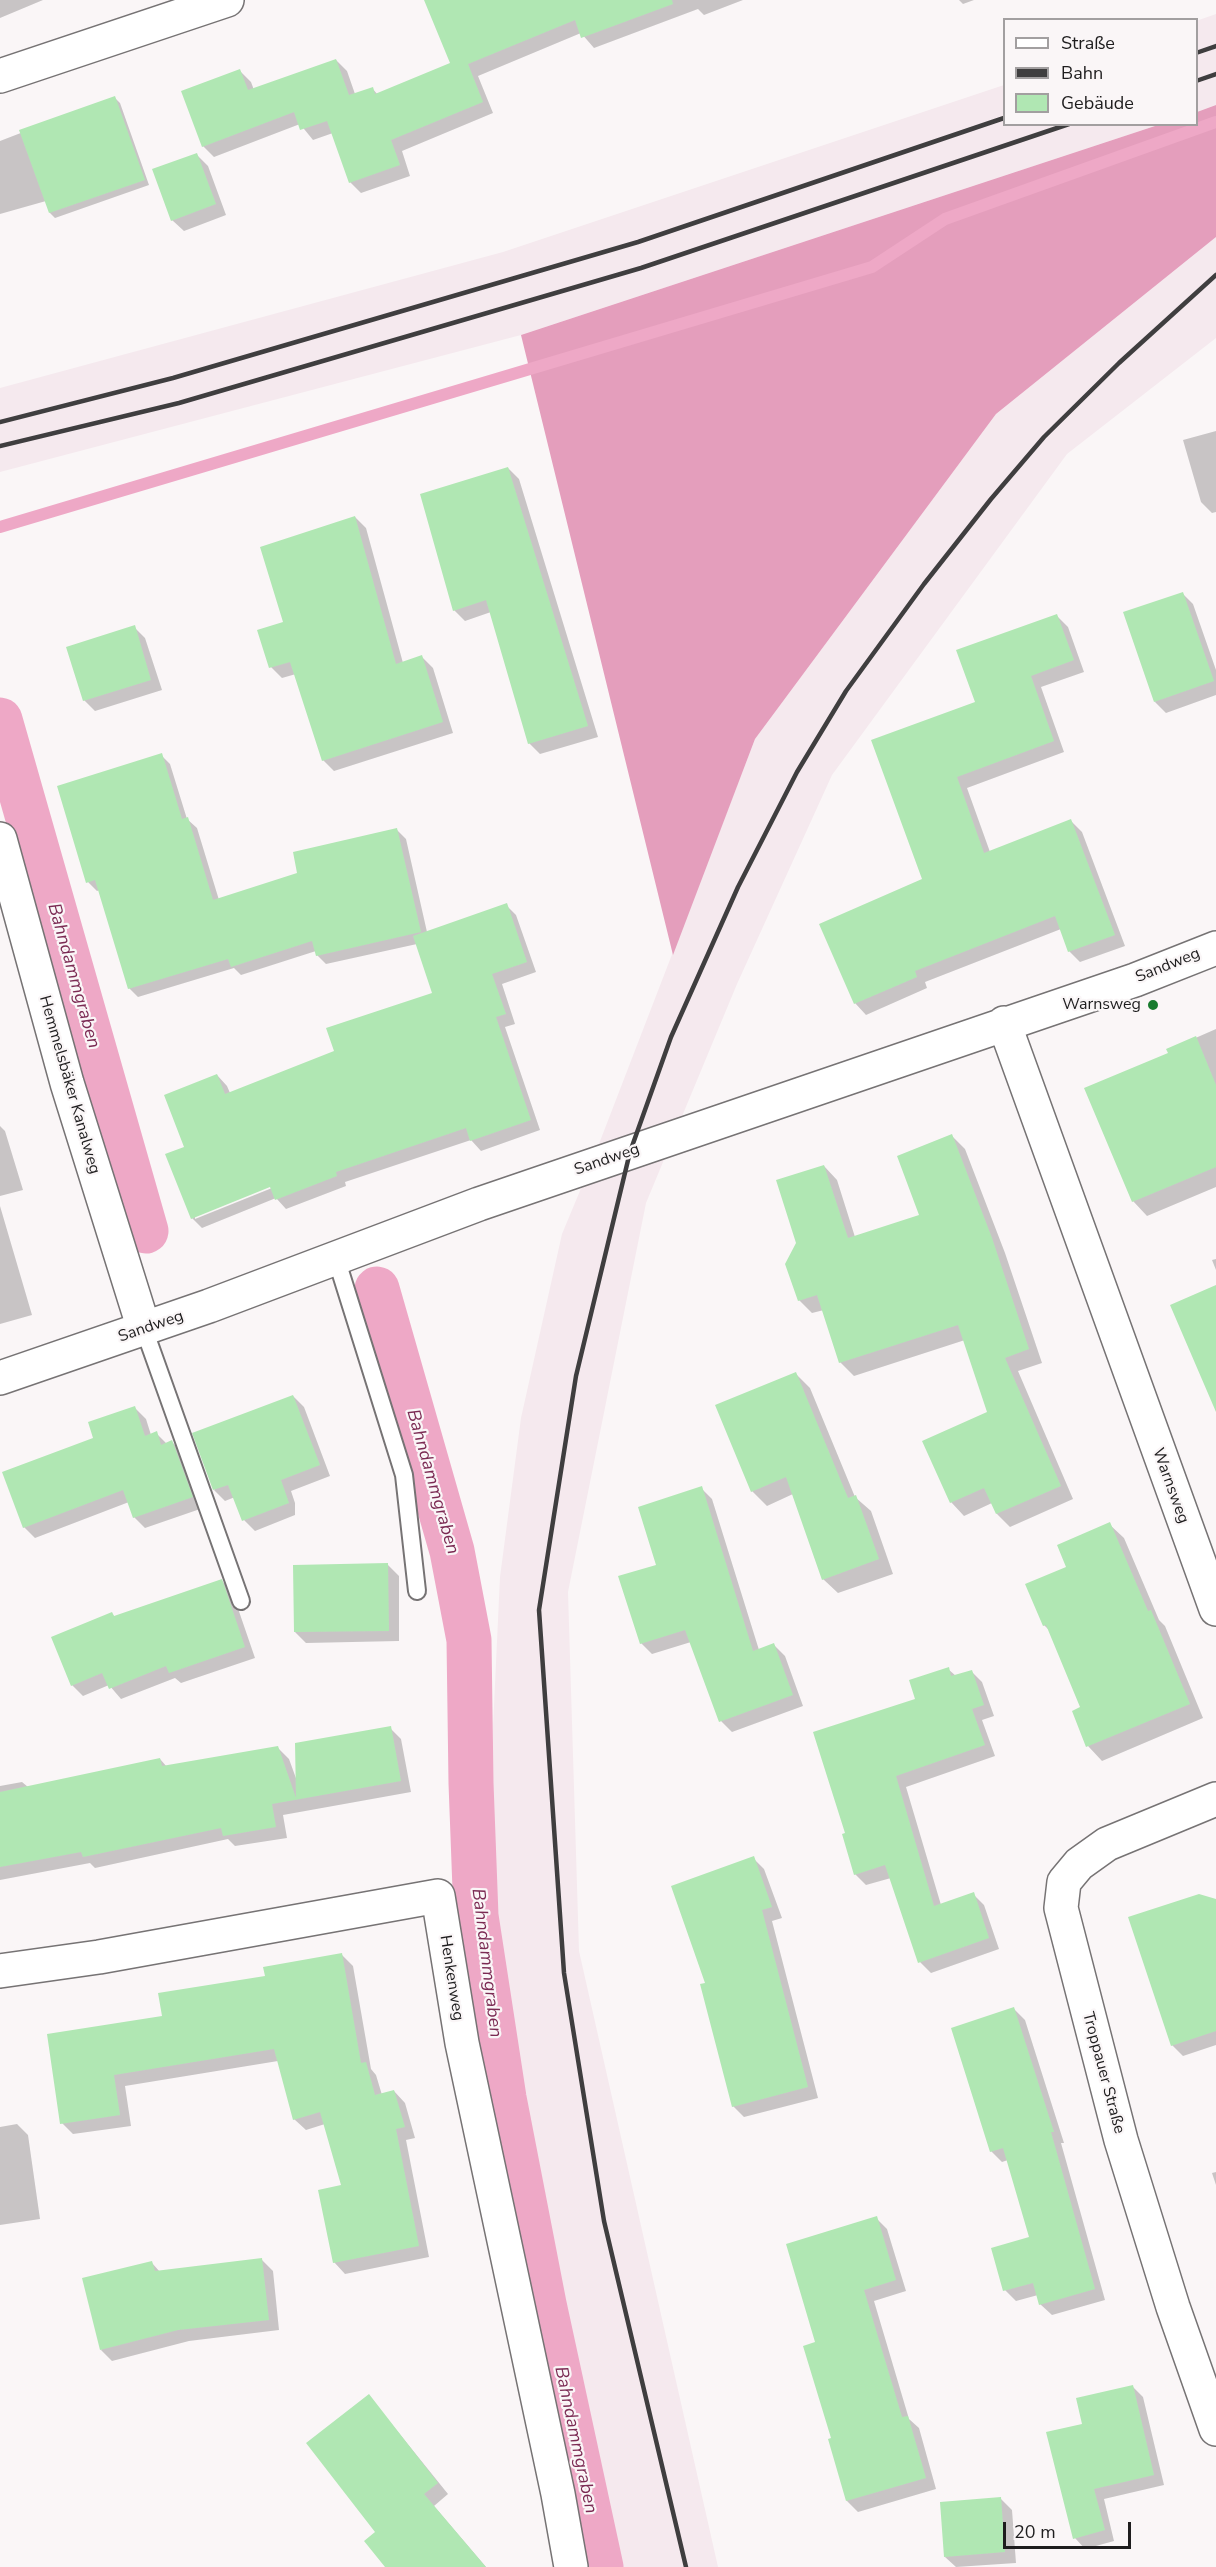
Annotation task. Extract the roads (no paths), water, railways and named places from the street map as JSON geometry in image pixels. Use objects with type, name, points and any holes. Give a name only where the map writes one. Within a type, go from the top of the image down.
[{"type":"street","points":[[0,76],[227,0]]},
{"type":"street","name":"Hemmelsbäker Kanalweg","points":[[0,839],[67,1083],[144,1329]]},
{"type":"street","name":"Sandweg","points":[[0,1378],[144,1329],[479,1204],[1135,980],[1216,948]]},
{"type":"street","name":"Warnsweg","points":[[1004,1023],[1216,1609]]},
{"type":"street","name":"Troppauer Straße","points":[[1216,1799],[1107,1844],[1079,1864],[1064,1882],[1061,1908],[1121,2140],[1173,2307],[1216,2429]]},
{"type":"street","name":"Henkenweg","points":[[0,1971],[99,1957],[438,1896],[462,2043],[558,2494],[571,2567]]},
{"type":"lane","points":[[336,1258],[404,1474],[417,1590]]},
{"type":"lane","points":[[144,1329],[241,1601]]},
{"type":"waterway","points":[[0,527],[872,267],[945,219],[1216,122]]},
{"type":"waterway","name":"Bahndammgraben","points":[[0,720],[146,1231]]},
{"type":"waterway","name":"Bahndammgraben","points":[[377,1289],[452,1551],[469,1640],[476,1916],[504,2098],[544,2304],[601,2567]]},
{"type":"railway","points":[[1198,52],[1216,46]]},
{"type":"railway","points":[[1198,80],[1216,74]]},
{"type":"railway","points":[[0,422],[173,378],[638,242],[1003,118]]},
{"type":"railway","points":[[0,446],[179,403],[641,268],[1063,126]]},
{"type":"railway","points":[[686,2567],[604,2221],[564,1973],[539,1610],[576,1376],[630,1152],[671,1037],[738,887],[797,772],[846,691],[924,584],[991,499],[1044,437],[1119,363],[1216,275]]},
{"type":"place","name":"Warnsweg","points":[[1153,1005]]}]
